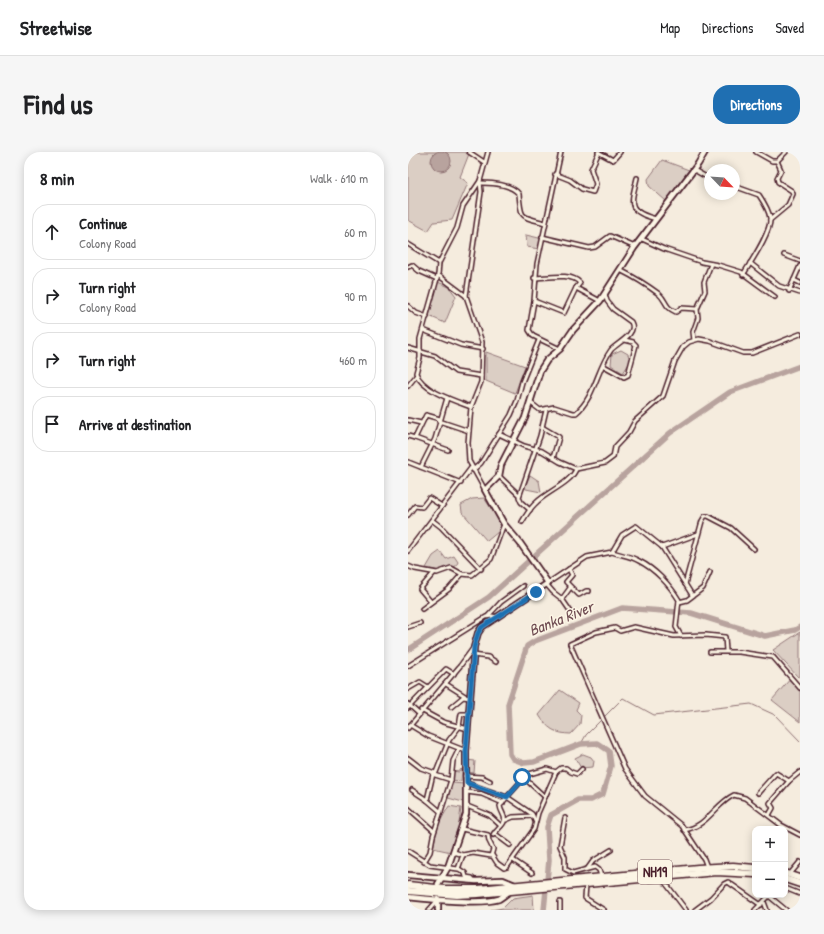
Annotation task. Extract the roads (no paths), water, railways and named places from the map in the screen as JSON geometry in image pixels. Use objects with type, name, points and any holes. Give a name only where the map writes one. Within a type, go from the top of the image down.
[{"type":"highway","name":"NH19","points":[[408,891],[457,895],[509,892],[524,887],[555,884],[601,876],[707,867],[752,868]]},
{"type":"highway","name":"NH19","points":[[555,884],[586,885],[716,872],[752,874]]},
{"type":"highway","points":[[788,876],[800,878]]},
{"type":"highway","points":[[788,877],[800,884]]},
{"type":"highway","name":"NH19","points":[[408,886],[464,889],[516,885],[524,887]]},
{"type":"main road","points":[[438,884],[440,878],[448,867],[454,852],[462,829],[467,806],[467,783],[465,776],[473,655],[480,629],[547,584],[520,543],[504,524],[485,490],[499,476],[501,465],[531,403],[540,371],[547,360],[560,349],[572,330],[600,301],[635,247],[694,170],[703,153]]},
{"type":"main road","points":[[408,875],[474,881],[503,880],[516,885]]},
{"type":"main road","points":[[408,897],[438,900],[497,900],[509,892]]},
{"type":"main road","points":[[438,900],[438,910]]},
{"type":"street","points":[[469,152],[484,162]]},
{"type":"street","points":[[485,490],[472,469],[468,455],[471,407],[481,382],[483,349],[466,296],[484,162],[488,152]]},
{"type":"street","points":[[560,349],[533,336],[529,330],[534,301],[534,278],[555,174],[561,152]]},
{"type":"street","points":[[555,174],[570,180],[582,189],[593,192],[596,184],[591,169],[599,152],[613,160],[620,152]]},
{"type":"street","points":[[756,152],[772,161],[777,161],[786,152]]},
{"type":"street","points":[[743,275],[764,237],[770,220],[790,203],[793,194],[792,191],[778,182],[777,178],[781,170],[777,161]]},
{"type":"street","points":[[694,170],[704,176]]},
{"type":"street","points":[[637,178],[632,201],[633,207],[640,215],[656,219]]},
{"type":"street","points":[[481,182],[516,190],[519,194],[520,211],[524,216],[545,223]]},
{"type":"street","points":[[408,386],[416,376],[423,330],[437,277],[439,263],[457,228],[464,206],[481,182]]},
{"type":"street","points":[[740,188],[759,195],[770,220]]},
{"type":"street","points":[[542,236],[589,248],[595,246],[610,236],[635,247]]},
{"type":"street","points":[[642,239],[664,250],[737,271],[775,298]]},
{"type":"street","points":[[408,244],[439,263]]},
{"type":"street","points":[[784,255],[800,261]]},
{"type":"street","points":[[750,263],[779,286],[789,291],[800,293]]},
{"type":"street","points":[[694,340],[693,332],[698,318],[697,310],[705,291],[704,282],[711,264]]},
{"type":"street","points":[[408,267],[412,265],[419,272],[437,277],[466,296]]},
{"type":"street","points":[[789,291],[800,266]]},
{"type":"street","points":[[620,270],[663,298],[665,305],[670,309],[676,312],[681,308],[697,310]]},
{"type":"street","points":[[534,278],[571,277],[580,283],[564,313],[534,301]]},
{"type":"street","points":[[794,280],[800,282]]},
{"type":"street","points":[[576,288],[600,301]]},
{"type":"street","points":[[531,403],[540,410],[546,410],[554,407],[576,413],[584,405],[612,350],[625,340],[633,325],[613,310],[607,301],[605,294]]},
{"type":"street","points":[[408,306],[416,313],[427,317]]},
{"type":"street","points":[[423,330],[461,345],[483,349]]},
{"type":"street","points":[[499,434],[542,451],[576,469],[605,463],[611,459],[615,447],[629,432],[635,421],[664,396],[679,352],[689,342],[694,340],[710,341],[743,353],[752,353],[800,334]]},
{"type":"street","points":[[408,551],[472,469],[481,463],[514,407],[522,382],[540,340]]},
{"type":"street","points":[[604,366],[624,377],[628,375],[636,345],[625,340]]},
{"type":"street","points":[[408,348],[435,356],[456,372],[481,376]]},
{"type":"street","points":[[416,376],[434,392],[471,407]]},
{"type":"street","points":[[421,467],[433,446],[447,398]]},
{"type":"street","points":[[519,495],[531,466],[534,449],[546,410]]},
{"type":"street","points":[[415,438],[421,423],[427,414],[469,431]]},
{"type":"street","points":[[408,420],[421,423]]},
{"type":"street","points":[[542,427],[559,437],[553,458]]},
{"type":"street","points":[[408,436],[448,450]]},
{"type":"street","points":[[408,462],[461,483]]},
{"type":"street","points":[[522,522],[538,500],[573,475],[576,469]]},
{"type":"street","points":[[499,476],[519,495],[521,502],[530,510]]},
{"type":"street","points":[[408,515],[415,506],[422,507],[429,498],[442,506]]},
{"type":"street","points":[[685,584],[703,519],[708,516],[731,528],[754,549]]},
{"type":"street","points":[[432,520],[441,527],[481,569]]},
{"type":"street","points":[[409,568],[434,573],[451,568],[462,574],[472,575],[481,569],[491,559],[504,524]]},
{"type":"street","points":[[612,552],[619,540],[627,531],[636,526],[662,547],[692,595]]},
{"type":"street","points":[[662,547],[698,534]]},
{"type":"street","points":[[573,615],[562,599],[553,592],[547,584],[591,555],[612,552],[638,560],[667,584],[680,603],[676,628],[681,636]]},
{"type":"street","points":[[569,569],[572,575],[566,582],[570,588],[578,595],[586,590],[589,591]]},
{"type":"street","points":[[680,603],[687,600],[703,588],[710,572]]},
{"type":"street","points":[[431,602],[420,589],[434,573]]},
{"type":"street","points":[[422,609],[449,589],[462,574]]},
{"type":"street","points":[[408,666],[486,617],[501,602],[523,586]]},
{"type":"street","points":[[562,599],[570,588]]},
{"type":"street","points":[[486,617],[497,617]]},
{"type":"street","points":[[408,628],[420,623]]},
{"type":"street","points":[[707,867],[704,859],[684,830],[674,819],[645,796],[627,772],[580,671],[570,646],[570,642],[601,630],[616,628],[620,632],[634,627],[669,635],[706,635],[725,637],[726,651]]},
{"type":"street","points":[[466,751],[409,727],[420,712],[446,684],[474,647]]},
{"type":"street","points":[[710,652],[726,651],[773,658],[800,688]]},
{"type":"street","points":[[473,655],[488,657],[496,662]]},
{"type":"street","points":[[454,674],[446,669],[409,706],[443,722],[468,729]]},
{"type":"street","points":[[408,689],[420,682],[428,687]]},
{"type":"street","points":[[446,684],[470,698]]},
{"type":"street","points":[[451,707],[465,696]]},
{"type":"street","points":[[427,800],[434,774],[448,744],[459,727],[462,714],[469,714]]},
{"type":"street","points":[[424,862],[430,852],[434,831],[451,780],[453,761],[459,749]]},
{"type":"street","points":[[408,758],[421,768],[437,776],[451,780]]},
{"type":"street","points":[[490,836],[492,855],[497,863],[504,868],[513,860],[531,834],[556,772],[560,768],[564,767],[570,772],[578,774],[582,769]]},
{"type":"street","points":[[506,820],[500,808],[507,797],[524,778],[522,775],[547,769],[556,772]]},
{"type":"street","points":[[769,815],[774,808],[770,803],[800,772]]},
{"type":"street","points":[[758,793],[776,773],[789,782]]},
{"type":"street","points":[[465,776],[482,777],[490,781]]},
{"type":"street","points":[[524,778],[545,797]]},
{"type":"street","points":[[467,783],[507,797],[533,816],[535,821]]},
{"type":"street","points":[[412,790],[441,812]]},
{"type":"street","points":[[467,792],[482,794],[503,803]]},
{"type":"street","points":[[684,830],[690,829],[702,823],[734,795],[745,798],[781,825],[800,835]]},
{"type":"street","points":[[467,806],[489,815],[501,826]]},
{"type":"street","points":[[408,808],[434,831]]},
{"type":"street","points":[[490,836],[506,820],[513,817],[533,816]]},
{"type":"street","points":[[565,818],[560,842],[566,869],[573,873],[592,866],[598,868],[601,876]]},
{"type":"street","points":[[462,829],[488,834],[490,836]]},
{"type":"street","points":[[494,833],[510,845]]},
{"type":"street","points":[[588,868],[593,861],[611,850]]},
{"type":"street","points":[[408,851],[424,862],[459,869],[465,873],[466,877],[472,878],[474,881]]},
{"type":"street","points":[[454,852],[463,855],[473,853],[492,855]]},
{"type":"street","points":[[459,869],[463,855]]},
{"type":"street","points":[[513,860],[532,873]]},
{"type":"street","points":[[788,874],[800,862]]},
{"type":"street","points":[[661,877],[686,910]]},
{"type":"street","points":[[695,910],[711,898],[724,884],[728,882],[761,905]]},
{"type":"street","points":[[586,885],[585,898],[604,910]]},
{"type":"street","points":[[788,889],[800,894]]},
{"type":"street","points":[[755,910],[767,898]]},
{"type":"street","points":[[771,898],[786,910]]},
{"type":"street","points":[[429,910],[438,900]]},
{"type":"street","points":[[560,902],[560,910]]},
{"type":"street","points":[[764,902],[767,910]]},
{"type":"street","points":[[408,907],[411,910]]},
{"type":"waterway","points":[[408,650],[489,597],[670,433],[730,392],[800,366]]},
{"type":"waterway","name":"Banka River","points":[[544,910],[549,860],[547,827],[551,815],[578,800],[591,800],[603,794],[611,766],[609,751],[597,743],[581,744],[534,762],[524,763],[513,759],[510,754],[508,704],[527,646],[535,641],[622,608],[691,613],[765,636],[795,630],[800,627]]},
{"type":"waterway","points":[[581,744],[586,735],[623,698],[654,715],[751,704],[775,715],[800,741]]}]
